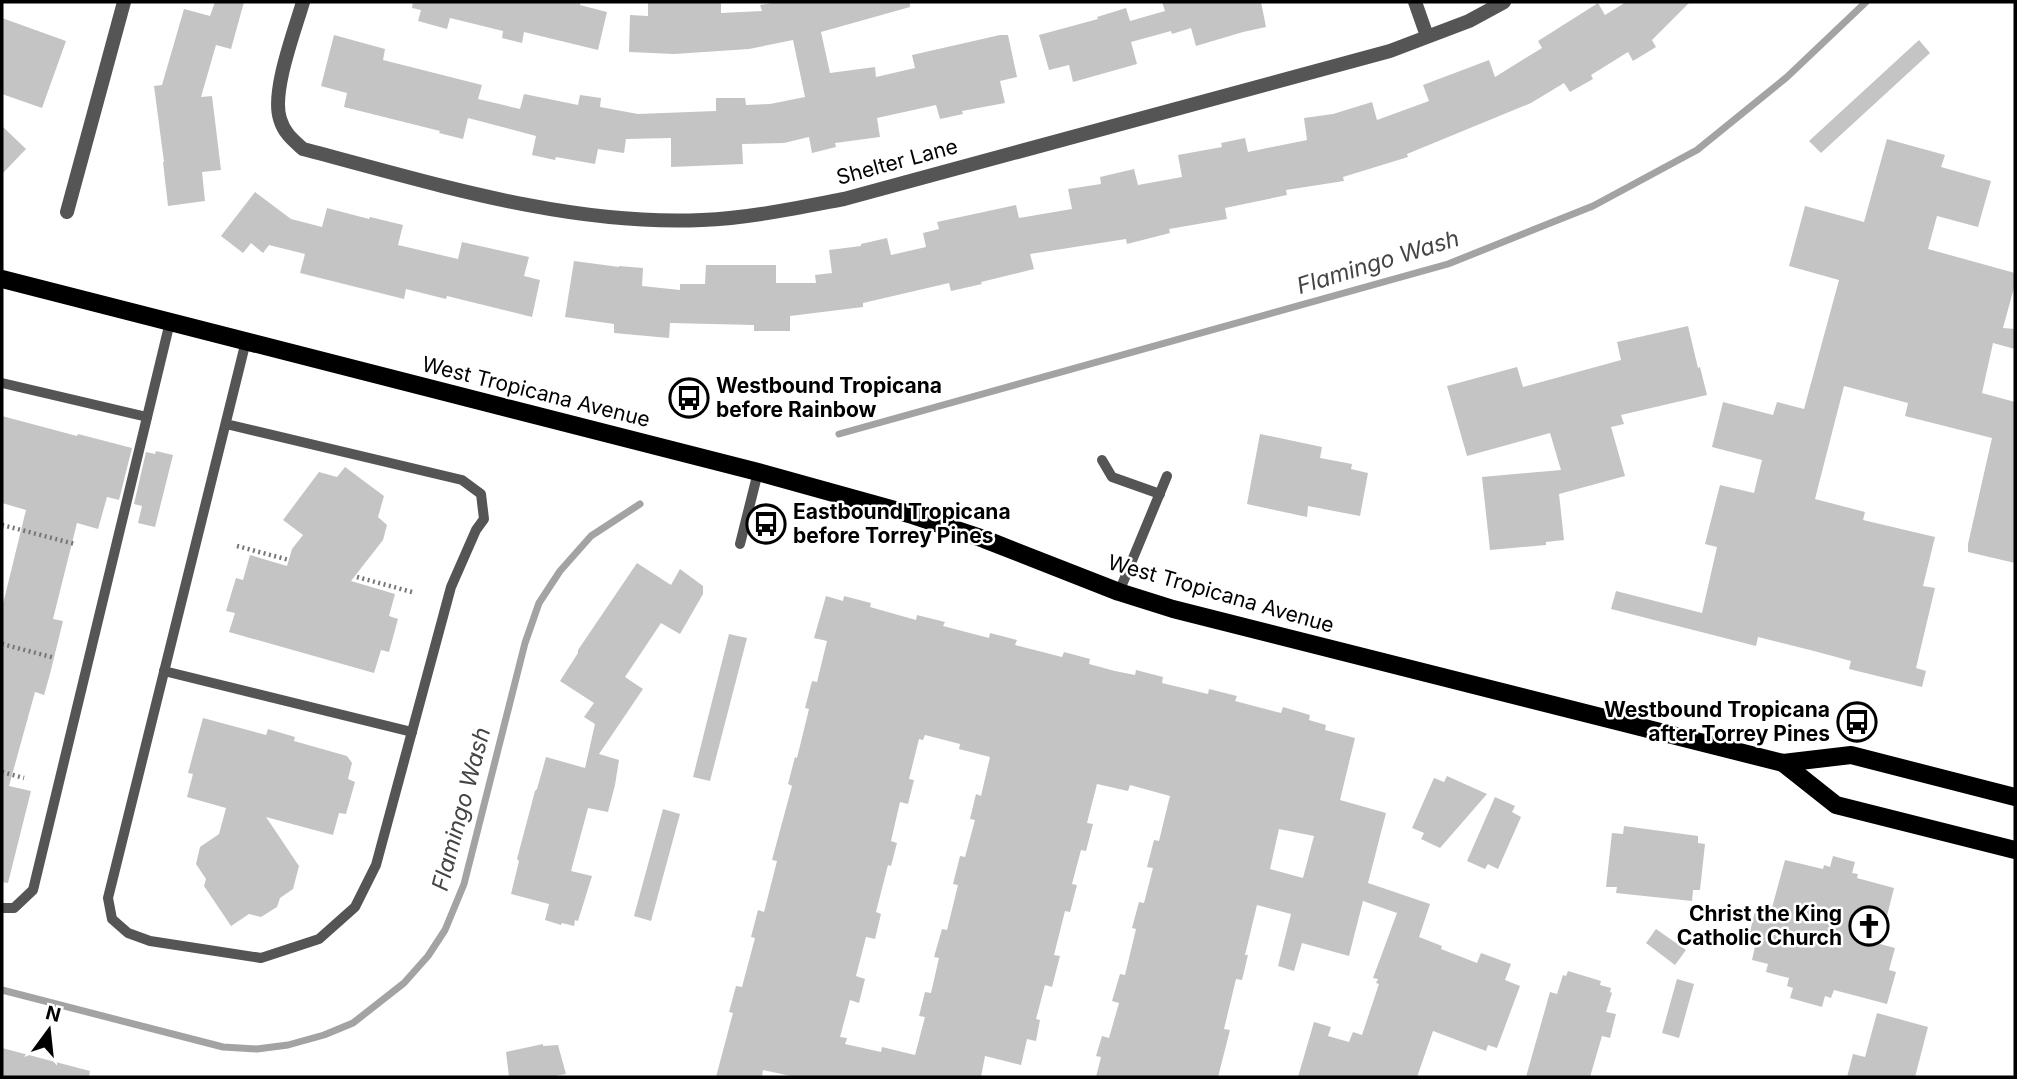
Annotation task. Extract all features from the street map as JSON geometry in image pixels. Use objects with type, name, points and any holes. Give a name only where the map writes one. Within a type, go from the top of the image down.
[{"type":"main road","name":"West Tropicana Avenue","points":[[2,279],[758,472],[909,514],[984,539],[1119,592],[1186,612],[1783,763],[1851,755],[2015,797]]},
{"type":"main road","name":"West Tropicana Avenue","points":[[1783,763],[1836,805],[2015,850]]},
{"type":"street","points":[[67,212],[124,2]]},
{"type":"street","name":"Shelter Lane","points":[[303,2],[278,94],[279,118],[289,137],[303,149],[480,196],[565,212],[637,219],[701,220],[773,213],[844,199],[1390,51],[1469,21],[1504,2]]},
{"type":"street","points":[[1415,2],[1427,36]]},
{"type":"lane","points":[[2,908],[14,908],[33,890],[170,322]]},
{"type":"lane","points":[[226,424],[462,480],[481,494],[484,519],[476,530],[452,587],[376,865],[355,907],[320,939],[261,958],[150,941],[128,933],[112,919],[108,898],[246,341]]},
{"type":"lane","points":[[2,383],[147,417]]},
{"type":"lane","points":[[1102,460],[1112,477],[1160,494]]},
{"type":"lane","points":[[740,544],[758,472]]},
{"type":"lane","points":[[1119,592],[1167,476]]},
{"type":"lane","points":[[164,671],[412,732]]},
{"type":"path","points":[[2,524],[75,544]]},
{"type":"path","points":[[237,546],[289,560]]},
{"type":"path","points":[[357,577],[412,592]]},
{"type":"path","points":[[2,644],[55,658]]},
{"type":"path","points":[[2,772],[24,778]]},
{"type":"building","points":[[215,2],[244,2],[231,49],[216,45],[201,97],[212,96],[221,170],[202,172],[205,201],[168,206],[154,86],[162,85],[184,9],[210,16]]},
{"type":"building","points":[[413,2],[580,2],[580,5],[607,12],[598,50],[524,32],[522,43],[502,38],[503,31],[450,18],[447,29],[418,21],[421,10],[412,8]]},
{"type":"building","points":[[648,2],[721,2],[721,13],[762,11],[760,5],[778,2],[910,2],[910,7],[821,32],[830,73],[875,67],[876,77],[915,68],[912,55],[1008,35],[1017,77],[1000,81],[1005,103],[962,111],[963,114],[940,119],[936,105],[877,118],[880,137],[835,143],[836,147],[812,153],[809,137],[784,143],[742,144],[743,164],[671,167],[671,138],[626,139],[624,153],[598,149],[595,164],[556,157],[555,160],[532,155],[536,136],[468,118],[463,139],[344,107],[347,93],[321,86],[334,35],[385,49],[383,60],[482,85],[478,99],[520,109],[524,94],[578,105],[580,95],[601,98],[600,107],[638,114],[716,111],[716,98],[745,98],[746,105],[770,104],[805,97],[793,40],[749,49],[674,54],[629,52],[630,15],[648,16]]},
{"type":"building","points":[[1162,2],[1261,2],[1266,27],[1196,46],[1191,28],[1131,42],[1137,64],[1073,82],[1069,65],[1049,70],[1039,35],[1098,19],[1097,17],[1126,8],[1130,21],[1165,11]]},
{"type":"building","points":[[1626,2],[1690,2],[1652,40],[1656,47],[1633,61],[1628,52],[1591,75],[1593,79],[1570,92],[1564,83],[1531,103],[1407,154],[1408,157],[1343,177],[1344,181],[1286,190],[1287,195],[1225,208],[1227,219],[1169,229],[1170,233],[1127,244],[1126,239],[1030,254],[1034,269],[951,291],[949,283],[863,303],[863,307],[790,316],[790,331],[754,331],[754,325],[670,323],[669,338],[614,333],[614,324],[565,317],[574,261],[643,268],[642,286],[680,290],[680,284],[705,284],[706,265],[776,265],[776,283],[816,283],[815,275],[832,273],[829,250],[861,246],[887,238],[891,255],[926,247],[923,233],[939,229],[937,222],[1016,205],[1019,218],[1072,209],[1068,189],[1101,184],[1100,177],[1134,169],[1138,185],[1182,177],[1178,155],[1222,147],[1221,143],[1245,138],[1248,152],[1307,140],[1304,118],[1333,114],[1372,102],[1377,120],[1429,101],[1423,85],[1489,60],[1495,77],[1542,48],[1538,41],[1598,3],[1605,15]]},
{"type":"building","points":[[2,18],[66,41],[42,108],[2,94]]},
{"type":"building","points":[[1919,40],[1930,53],[1821,153],[1809,141]]},
{"type":"building","points":[[2,126],[26,149],[2,174]]},
{"type":"building","points":[[1887,139],[1945,155],[1941,167],[1991,181],[1978,227],[1937,216],[1928,249],[2015,273],[2015,284],[2003,328],[2015,329],[2015,349],[1993,343],[1982,393],[2015,402],[2015,563],[1968,552],[1992,438],[1905,416],[1908,403],[1844,386],[1815,499],[1865,512],[1863,520],[1935,537],[1923,586],[1935,588],[1916,668],[1926,671],[1922,687],[1849,669],[1851,661],[1814,651],[1758,637],[1756,646],[1611,609],[1616,591],[1702,613],[1717,547],[1705,544],[1720,485],[1754,493],[1762,460],[1712,447],[1723,402],[1773,415],[1777,402],[1804,409],[1839,280],[1789,266],[1805,206],[1864,222]]},
{"type":"building","points":[[255,192],[291,219],[322,227],[327,208],[403,225],[398,245],[458,259],[462,242],[529,257],[524,276],[540,280],[532,317],[406,289],[404,299],[300,273],[305,254],[269,245],[263,253],[251,243],[243,253],[221,236]]},
{"type":"building","points":[[1688,326],[1707,395],[1621,415],[1624,424],[1611,427],[1625,476],[1559,494],[1564,540],[1546,542],[1546,545],[1490,550],[1482,477],[1561,470],[1550,433],[1467,456],[1447,386],[1517,367],[1523,387],[1621,360],[1617,342]]},
{"type":"building","points":[[2,416],[132,448],[119,500],[107,497],[98,529],[77,523],[53,619],[63,621],[50,674],[44,695],[35,692],[9,786],[31,791],[8,883],[2,882],[2,608],[26,510],[2,503]]},
{"type":"building","points":[[1260,434],[1322,447],[1320,458],[1352,464],[1351,469],[1368,473],[1360,516],[1308,506],[1307,517],[1247,504]]},
{"type":"building","points":[[156,451],[173,455],[155,527],[138,523],[142,506],[134,504],[146,452],[155,454]]},
{"type":"building","points":[[345,467],[384,496],[378,517],[387,525],[383,540],[351,581],[395,594],[389,616],[398,619],[389,652],[381,650],[374,673],[229,632],[235,613],[226,611],[236,578],[243,580],[250,555],[287,566],[292,549],[303,535],[283,520],[319,472],[337,477]]},
{"type":"building","points":[[637,563],[671,585],[680,569],[703,586],[703,594],[680,634],[661,623],[625,677],[643,689],[599,754],[619,760],[615,785],[608,812],[588,808],[571,871],[592,876],[578,921],[575,920],[574,926],[561,925],[545,920],[549,904],[511,894],[519,861],[517,859],[546,757],[585,768],[595,724],[584,717],[594,703],[560,681]]},
{"type":"building","points":[[826,596],[843,601],[844,596],[871,603],[870,607],[916,620],[917,615],[945,622],[943,626],[989,638],[990,633],[1017,640],[1015,645],[1062,657],[1064,652],[1090,659],[1089,664],[1115,671],[1135,675],[1136,670],[1163,677],[1162,683],[1208,694],[1209,689],[1237,696],[1235,701],[1281,713],[1283,707],[1310,715],[1309,720],[1326,725],[1325,730],[1355,738],[1340,800],[1386,813],[1368,883],[1430,904],[1419,937],[1477,963],[1481,953],[1511,964],[1505,980],[1520,986],[1497,1048],[1488,1045],[1486,1051],[1433,1031],[1417,1077],[1298,1077],[1314,1022],[1331,1027],[1328,1036],[1349,1042],[1353,1032],[1362,1035],[1379,984],[1376,983],[1378,979],[1373,978],[1397,913],[1363,901],[1349,956],[1302,943],[1294,971],[1278,966],[1291,914],[1257,905],[1242,980],[1236,979],[1224,1029],[1230,1030],[1218,1077],[1096,1077],[1101,1057],[1096,1056],[1102,1036],[1109,1038],[1119,1003],[1112,1001],[1120,974],[1125,975],[1136,929],[1132,928],[1139,902],[1144,903],[1153,868],[1147,867],[1154,840],[1159,841],[1170,796],[1130,785],[1128,791],[1097,784],[1087,823],[1093,824],[1086,851],[1081,850],[1072,884],[1077,885],[1070,912],[1065,911],[1054,955],[1060,956],[1052,987],[1045,985],[1036,1019],[1040,1020],[1036,1041],[1027,1039],[1021,1065],[985,1056],[981,1077],[795,1077],[763,1070],[762,1077],[716,1077],[733,1013],[729,1012],[736,986],[742,987],[755,938],[751,937],[758,910],[764,912],[777,861],[772,860],[792,786],[788,784],[809,709],[805,708],[812,681],[817,682],[827,641],[814,638]],"holes":[[[925,735],[960,744],[959,749],[990,757],[981,796],[976,794],[970,819],[975,820],[965,857],[960,856],[953,884],[958,885],[947,930],[942,929],[934,957],[939,958],[931,993],[925,992],[919,1016],[925,1017],[915,1055],[882,1047],[881,1052],[845,1044],[847,1038],[840,1037],[850,1000],[859,1003],[865,979],[856,976],[866,937],[875,939],[881,914],[876,912],[888,865],[891,866],[897,843],[891,841],[900,802],[908,804],[914,780],[909,779],[919,739],[923,740]],[[1279,829],[1314,836],[1303,878],[1270,869]]]},
{"type":"building","points":[[729,634],[747,638],[710,781],[693,777]]},
{"type":"building","points":[[203,718],[266,735],[268,729],[295,737],[294,741],[347,756],[352,763],[348,779],[355,782],[346,814],[339,813],[333,835],[266,817],[299,866],[293,889],[280,898],[277,907],[261,917],[249,914],[231,926],[204,886],[206,879],[196,864],[200,847],[219,834],[226,808],[187,797],[193,774],[188,773]]},
{"type":"building","points":[[1447,776],[1487,794],[1440,848],[1421,839],[1424,833],[1412,828],[1434,778],[1444,782]]},
{"type":"building","points":[[1495,797],[1515,806],[1512,812],[1521,817],[1498,869],[1488,864],[1485,869],[1467,861]]},
{"type":"building","points":[[663,809],[680,814],[651,921],[634,916]]},
{"type":"building","points":[[1624,826],[1698,836],[1698,843],[1705,844],[1700,890],[1693,890],[1692,901],[1616,893],[1617,887],[1606,887],[1612,833],[1623,834]]},
{"type":"building","points":[[1833,856],[1855,862],[1852,873],[1858,874],[1857,878],[1894,888],[1880,944],[1895,948],[1889,970],[1896,972],[1887,1004],[1834,990],[1831,998],[1825,996],[1822,1007],[1790,998],[1793,988],[1787,986],[1789,978],[1766,972],[1768,964],[1752,960],[1756,942],[1748,940],[1755,911],[1770,915],[1785,860],[1823,869],[1824,865],[1830,867]]},
{"type":"building","points":[[1656,929],[1686,950],[1675,965],[1646,943]]},
{"type":"building","points":[[1568,971],[1601,981],[1600,985],[1611,988],[1606,1012],[1616,1014],[1610,1038],[1602,1036],[1590,1077],[1526,1077],[1550,992],[1557,994],[1563,975],[1566,976]]},
{"type":"building","points":[[1677,979],[1694,984],[1679,1038],[1662,1033]]},
{"type":"building","points":[[1877,1013],[1928,1027],[1915,1077],[1847,1077],[1853,1054],[1865,1057]]},
{"type":"building","points":[[543,1044],[558,1045],[566,1074],[550,1077],[509,1077],[506,1052]]},
{"type":"building","points":[[2,1048],[90,1071],[89,1077],[2,1077]]},
{"type":"waterway","name":"Flamingo Wash","points":[[839,434],[1448,264],[1593,206],[1697,150],[1787,77],[1866,2]]},
{"type":"waterway","name":"Flamingo Wash","points":[[2,990],[223,1047],[257,1049],[288,1045],[353,1023],[404,983],[428,956],[445,930],[464,884],[525,643],[539,603],[560,571],[591,536],[640,504]]},
{"type":"place","name":"Westbound Tropicana before Rainbow","points":[[689,398]]},
{"type":"place","name":"Eastbound Tropicana before Torrey Pines","points":[[766,524]]},
{"type":"place","name":"Westbound Tropicana after Torrey Pines","points":[[1857,722]]},
{"type":"place","name":"Christ the King Catholic Church","points":[[1869,926]]}]
